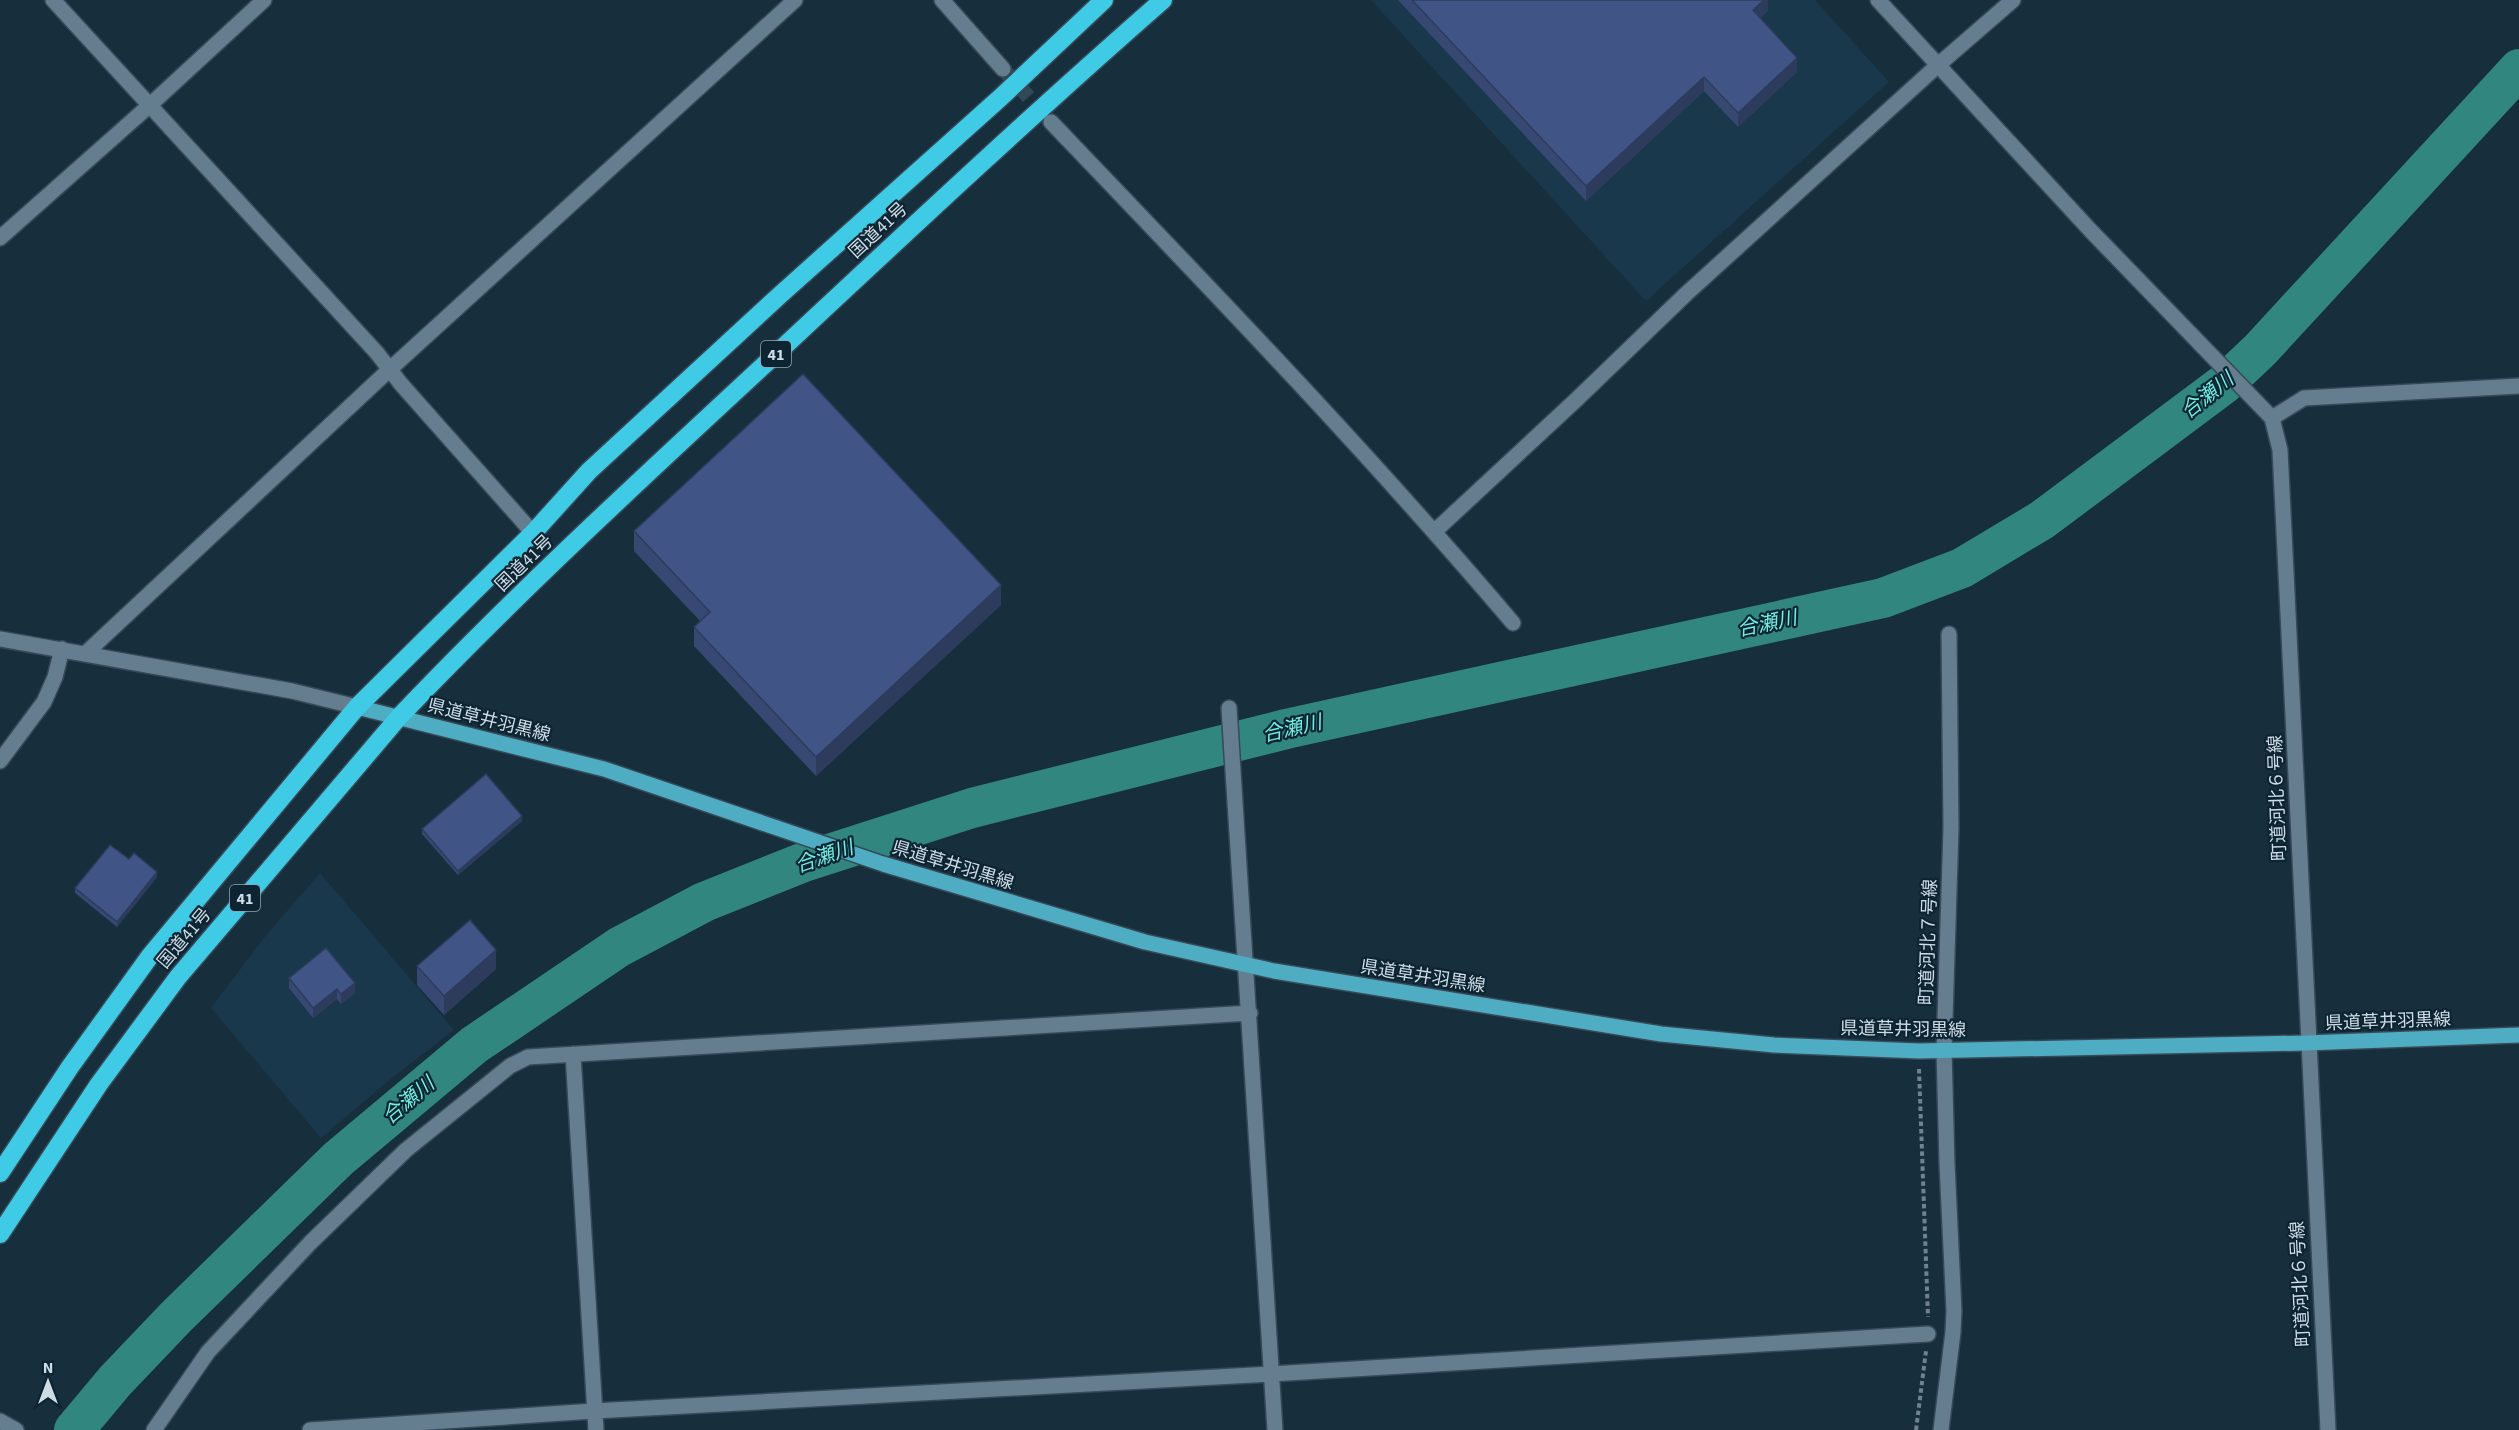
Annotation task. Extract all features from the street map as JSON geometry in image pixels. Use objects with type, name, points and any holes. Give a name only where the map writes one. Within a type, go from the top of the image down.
[{"type":"highway","name":"国道41号","points":[[0,1173],[70,1068],[150,956],[357,706],[533,533],[598,463],[780,294],[1000,98],[1104,0]]},
{"type":"highway","name":"国道41号","points":[[0,1234],[99,1084],[178,977],[399,717],[613,505],[1049,101],[1163,0]]},
{"type":"main road","name":"県道草井羽黒線","points":[[357,706],[604,769],[883,864],[1145,942],[1246,965],[1466,1004],[1661,1034],[1774,1045],[1918,1051],[2306,1043],[2519,1035]]},
{"type":"street","points":[[53,0],[377,353],[389,370],[533,533]]},
{"type":"street","points":[[0,238],[264,0]]},
{"type":"street","points":[[86,653],[389,370],[795,0]]},
{"type":"street","points":[[942,0],[1003,69]]},
{"type":"street","points":[[1878,0],[2091,231],[2272,418],[2304,398],[2519,386]]},
{"type":"street","points":[[1435,531],[1686,294],[2013,0]]},
{"type":"street","points":[[1051,122],[1184,261],[1435,531],[1513,623]]},
{"type":"street","name":"町道河北６号線","points":[[2272,418],[2280,450],[2294,716],[2306,1043],[2328,1430]]},
{"type":"street","name":"町道河北７号線","points":[[1941,1430],[1954,1311],[1944,1050],[1951,828],[1949,634]]},
{"type":"street","points":[[0,639],[86,653],[357,706]]},
{"type":"street","points":[[0,761],[44,702],[55,678],[62,649]]},
{"type":"street","points":[[1229,708],[1275,1430]]},
{"type":"street","points":[[154,1430],[208,1352],[310,1243],[406,1150],[510,1066],[528,1057],[1250,1013]]},
{"type":"street","points":[[573,1054],[596,1430]]},
{"type":"street","points":[[310,1430],[594,1411],[1271,1374],[1929,1334]]},
{"type":"street","points":[[0,1421],[16,1430]]},
{"type":"path","points":[[1916,1430],[1929,1334],[1918,1051]]},
{"type":"shaded area","points":[[1371,0],[1815,0],[1889,82],[1646,301]]},
{"type":"shaded area","points":[[320,873],[454,1030],[392,1078],[321,1138],[211,1008],[263,939]]},
{"type":"building","points":[[1412,0],[1764,0],[1753,10],[1797,58],[1738,113],[1704,77],[1586,186]]},
{"type":"building","points":[[803,374],[1001,585],[816,757],[694,627],[710,612],[634,531]]},
{"type":"building","points":[[486,774],[522,816],[458,871],[422,829]]},
{"type":"building","points":[[110,845],[129,859],[134,853],[157,872],[117,922],[75,888]]},
{"type":"building","points":[[470,920],[496,950],[444,996],[417,966]]},
{"type":"building","points":[[326,948],[355,983],[341,994],[337,989],[313,1008],[289,978]]},
{"type":"waterway","name":"合瀬川","points":[[74,1430],[115,1381],[176,1317],[338,1159],[474,1045],[619,947],[704,902],[804,862],[972,808],[1286,729],[1883,598],[1962,568],[2042,520],[2224,384],[2260,350],[2519,69]]},
{"type":"tunnel","points":[[1003,69],[1047,117]]}]
